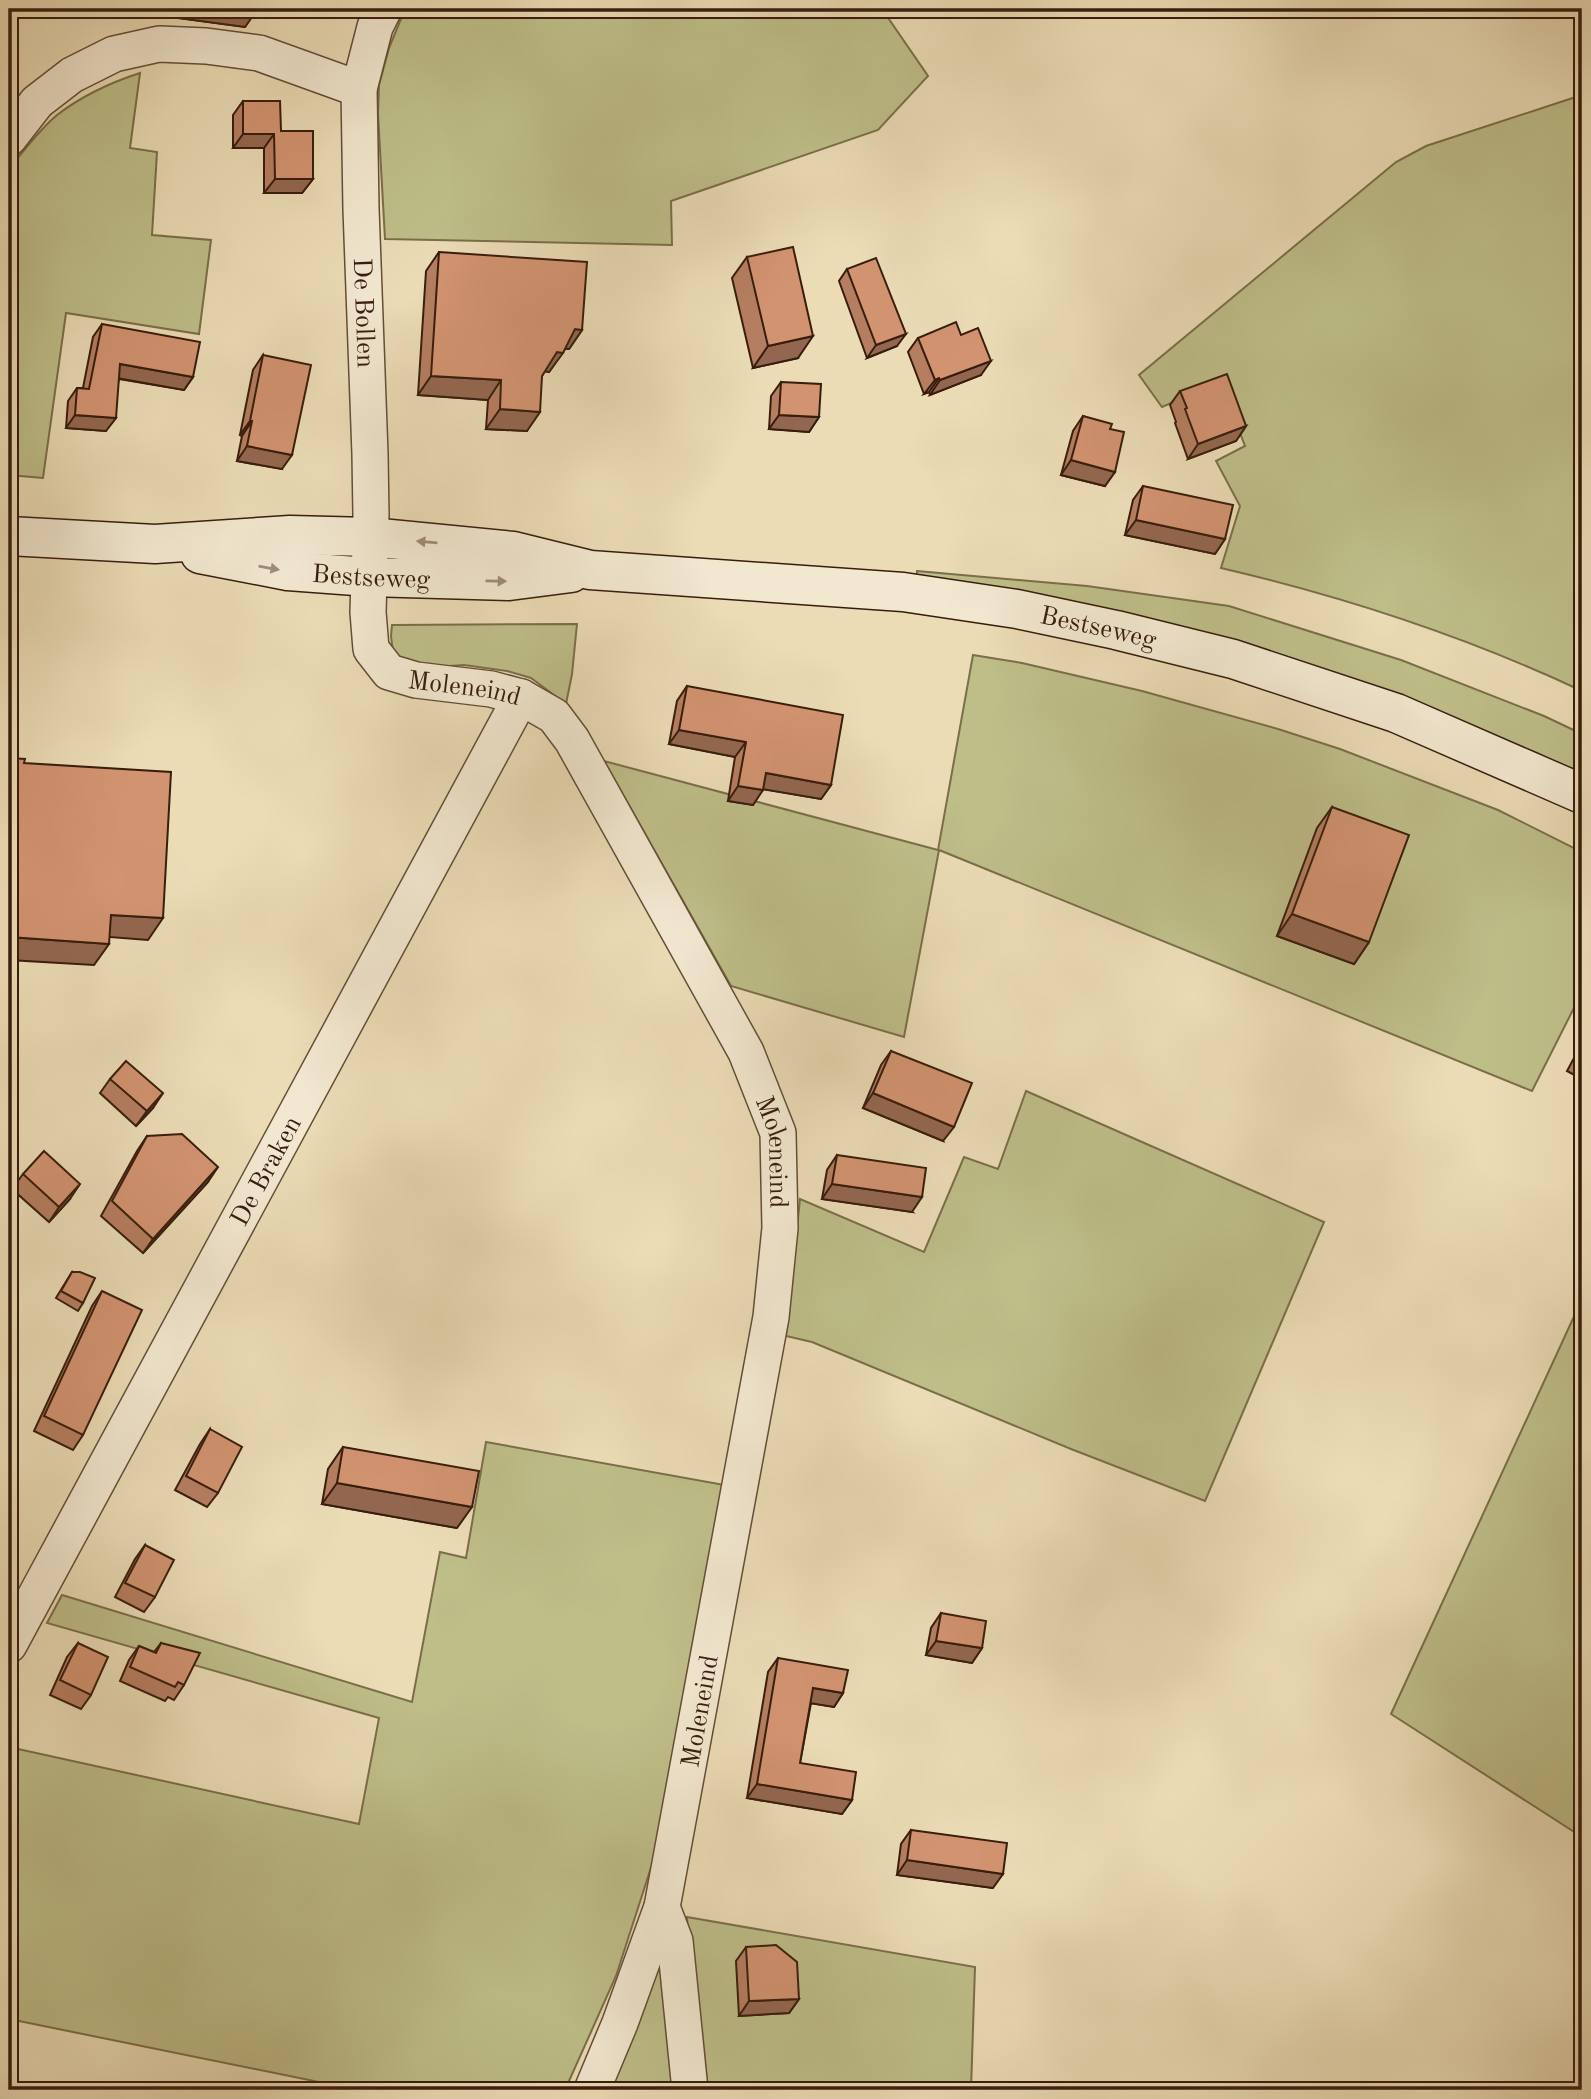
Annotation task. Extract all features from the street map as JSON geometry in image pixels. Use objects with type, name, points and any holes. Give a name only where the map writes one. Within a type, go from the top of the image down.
[{"type":"main road","name":"Bestseweg","points":[[9,536],[155,544],[290,535],[370,537],[513,551],[590,570],[903,592],[1017,609],[1233,659],[1395,713],[1582,794]]},
{"type":"main road","name":"Bestseweg","points":[[155,544],[288,571],[369,577],[509,581],[590,570]]},
{"type":"street","name":"De Bollen","points":[[369,577],[370,454],[359,89],[375,27],[384,9]]},
{"type":"street","points":[[9,138],[37,102],[72,75],[114,54],[159,44],[206,46],[258,54],[359,89]]},
{"type":"street","name":"Moleneind","points":[[369,577],[371,649],[389,672],[416,680],[491,689],[521,698],[554,716],[572,740],[746,1052],[778,1133],[780,1228],[771,1317],[662,1907],[620,2023],[592,2090]]},
{"type":"street","name":"De Braken","points":[[9,1645],[521,698]]},
{"type":"street","points":[[662,1907],[675,1941],[690,2090]]},
{"type":"green space","points":[[405,9],[882,9],[928,76],[878,130],[671,201],[672,245],[385,239],[378,114],[379,85],[389,48]]},
{"type":"green space","points":[[140,73],[130,148],[157,152],[152,235],[211,240],[199,334],[66,313],[43,478],[9,475],[9,168],[57,115],[97,90]]},
{"type":"green space","points":[[1582,95],[1582,691],[1495,653],[1405,620],[1314,592],[1221,568],[1240,506],[1216,461],[1245,446],[1220,382],[1162,407],[1139,375],[1396,162],[1426,146]]},
{"type":"green space","points":[[917,571],[1087,586],[1229,606],[1401,660],[1544,716],[1582,734],[1582,775],[1537,753],[1427,708],[915,584]]},
{"type":"green space","points":[[577,624],[566,704],[531,678],[507,671],[464,665],[421,668],[405,663],[393,652],[391,636],[392,625]]},
{"type":"green space","points":[[973,655],[1022,663],[1142,691],[1340,749],[1498,810],[1582,852],[1582,992],[1532,1091],[939,850],[904,1037],[731,986],[604,761],[938,850]]},
{"type":"green space","points":[[1026,1091],[1324,1222],[1205,1501],[812,1342],[786,1336],[800,1199],[924,1252],[964,1157],[998,1169]]},
{"type":"green space","points":[[1582,1299],[1582,1837],[1391,1714]]},
{"type":"green space","points":[[486,1442],[730,1486],[657,1849],[616,1976],[565,2090],[358,2090],[9,2019],[9,1747],[359,1824],[379,1718],[47,1623],[62,1595],[412,1702],[440,1552],[466,1558]]},
{"type":"green space","points":[[687,1917],[975,1967],[971,2090],[706,2090],[691,1974]]},
{"type":"green space","points":[[659,1960],[678,2090],[606,2090]]},
{"type":"building","points":[[226,9],[256,9],[255,13]]},
{"type":"building","points":[[243,101],[280,101],[281,131],[313,131],[313,179],[275,179],[274,134],[243,134]]},
{"type":"building","points":[[793,247],[813,336],[768,346],[747,257]]},
{"type":"building","points":[[439,252],[587,262],[582,330],[575,329],[563,353],[557,352],[542,376],[540,412],[500,409],[501,380],[431,376]]},
{"type":"building","points":[[876,258],[906,334],[876,345],[847,269]]},
{"type":"building","points":[[956,322],[961,335],[978,328],[991,361],[935,380],[918,338]]},
{"type":"building","points":[[102,324],[200,342],[193,377],[120,364],[116,418],[75,415],[77,388],[89,389]]},
{"type":"building","points":[[263,355],[311,365],[292,455],[247,446]]},
{"type":"building","points":[[1227,374],[1246,426],[1198,444],[1180,391]]},
{"type":"building","points":[[781,382],[821,384],[819,417],[779,415]]},
{"type":"building","points":[[1083,416],[1112,424],[1110,429],[1124,432],[1115,472],[1071,460]]},
{"type":"building","points":[[1143,486],[1233,505],[1225,539],[1136,520]]},
{"type":"building","points":[[687,686],[843,715],[831,785],[766,773],[763,790],[738,786],[746,742],[679,730]]},
{"type":"building","points":[[9,758],[25,759],[24,763],[171,772],[163,918],[111,915],[109,944],[9,937]]},
{"type":"building","points":[[1332,807],[1409,835],[1369,942],[1292,914]]},
{"type":"building","points":[[891,1051],[972,1083],[954,1127],[873,1093]]},
{"type":"building","points":[[126,1061],[163,1093],[147,1111],[110,1079]]},
{"type":"building","points":[[182,1134],[218,1167],[153,1239],[112,1201],[147,1136]]},
{"type":"building","points":[[44,1151],[80,1184],[59,1207],[23,1174]]},
{"type":"building","points":[[837,1155],[926,1168],[922,1197],[832,1184]]},
{"type":"building","points":[[72,1272],[95,1278],[83,1303],[61,1291]]},
{"type":"building","points":[[102,1291],[142,1310],[83,1435],[44,1416]]},
{"type":"building","points":[[210,1429],[242,1447],[218,1493],[186,1476]]},
{"type":"building","points":[[343,1447],[479,1471],[472,1507],[337,1483]]},
{"type":"building","points":[[145,1545],[174,1560],[155,1597],[125,1583]]},
{"type":"building","points":[[941,1613],[986,1621],[982,1648],[936,1641]]},
{"type":"building","points":[[78,1643],[108,1657],[91,1695],[60,1680]]},
{"type":"building","points":[[161,1643],[200,1653],[184,1685],[178,1682],[175,1687],[130,1667],[139,1646],[156,1653]]},
{"type":"building","points":[[778,1658],[848,1670],[843,1693],[813,1688],[800,1763],[856,1772],[852,1800],[757,1784]]},
{"type":"building","points":[[911,1830],[1007,1843],[1003,1874],[907,1860]]},
{"type":"building","points":[[776,1945],[797,1962],[799,1999],[749,2001],[746,1947]]}]
